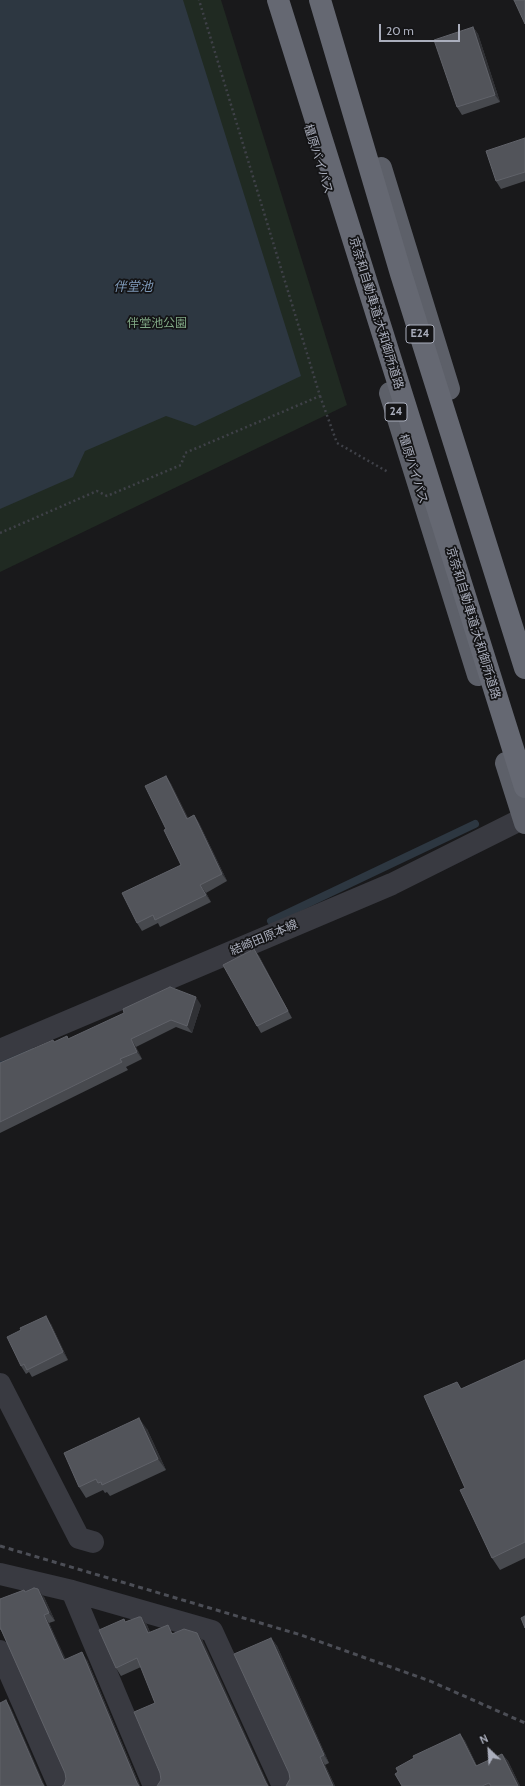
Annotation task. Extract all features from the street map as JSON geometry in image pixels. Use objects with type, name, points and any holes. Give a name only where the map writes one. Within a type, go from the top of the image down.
[{"type":"highway","name":"橿原バイパス","points":[[269,0],[420,490],[524,820]]},
{"type":"highway","name":"京奈和自動車道;大和御所道路","points":[[278,0],[525,787]]},
{"type":"highway","name":"E24","points":[[320,0],[401,274],[525,668]]},
{"type":"highway","points":[[330,0],[525,637]]},
{"type":"street","name":"結崎田原本線","points":[[0,1050],[392,884],[524,820]]},
{"type":"street","points":[[0,1384],[79,1538],[92,1542]]},
{"type":"street","points":[[0,1574],[72,1591],[212,1630],[283,1786]]},
{"type":"street","points":[[72,1591],[154,1786]]},
{"type":"street","points":[[0,1650],[59,1786]]},
{"type":"path","points":[[199,0],[320,396],[337,443],[420,490]]},
{"type":"path","points":[[0,533],[97,491],[107,496],[181,465],[185,453],[320,396]]},
{"type":"green space","name":"伴堂池","points":[[0,0],[221,0],[347,405],[0,572]]},
{"type":"water","name":"伴堂池","points":[[0,0],[183,0],[301,376],[195,426],[166,416],[85,451],[73,477],[0,509]]},
{"type":"building","points":[[514,0],[525,0],[525,24]]},
{"type":"building","points":[[473,27],[495,95],[457,107],[434,40]]},
{"type":"building","points":[[525,138],[525,172],[496,181],[486,151]]},
{"type":"building","points":[[166,776],[187,819],[194,815],[222,874],[200,885],[206,895],[155,920],[153,915],[137,923],[122,893],[181,865],[164,830],[166,829],[145,786]]},
{"type":"building","points":[[254,949],[288,1011],[257,1026],[223,965]]},
{"type":"building","points":[[170,987],[196,997],[187,1026],[171,1020],[131,1039],[137,1052],[120,1059],[122,1062],[0,1122],[0,1063],[53,1040],[54,1042],[67,1036],[68,1039],[124,1013],[123,1009]]},
{"type":"building","points":[[46,1316],[63,1352],[27,1370],[24,1364],[21,1366],[7,1337],[21,1330],[20,1328]]},
{"type":"building","points":[[525,1360],[525,1542],[492,1558],[460,1490],[465,1488],[424,1396],[457,1382],[461,1389]]},
{"type":"building","points":[[139,1418],[158,1459],[102,1485],[101,1482],[98,1483],[96,1479],[79,1487],[64,1453]]},
{"type":"building","points":[[34,1588],[38,1589],[49,1613],[44,1615],[64,1660],[82,1652],[139,1786],[62,1786],[64,1785],[66,1779],[65,1773],[0,1627],[0,1599]]},
{"type":"building","points":[[525,1616],[525,1628],[521,1618]]},
{"type":"building","points":[[141,1617],[148,1633],[168,1625],[172,1634],[184,1629],[197,1633],[268,1786],[157,1786],[161,1780],[160,1773],[134,1712],[155,1703],[137,1658],[116,1668],[99,1630],[124,1619],[125,1622]]},
{"type":"building","points":[[271,1638],[324,1755],[320,1757],[333,1786],[286,1786],[290,1779],[289,1773],[234,1654]]},
{"type":"building","points":[[6,1700],[44,1786],[0,1786],[0,1703]]},
{"type":"building","points":[[460,1734],[476,1766],[502,1754],[518,1786],[491,1786],[489,1783],[482,1786],[402,1786],[395,1774],[398,1772],[396,1768],[414,1758],[413,1756]]},
{"type":"waterway","points":[[271,921],[475,824]]},
{"type":"waterway","points":[[0,1062],[29,1049]]},
{"type":"railway","points":[[0,1546],[301,1635],[430,1681],[525,1723]]},
{"type":"park label","name":"伴堂池公園","points":[[157,323]]}]
